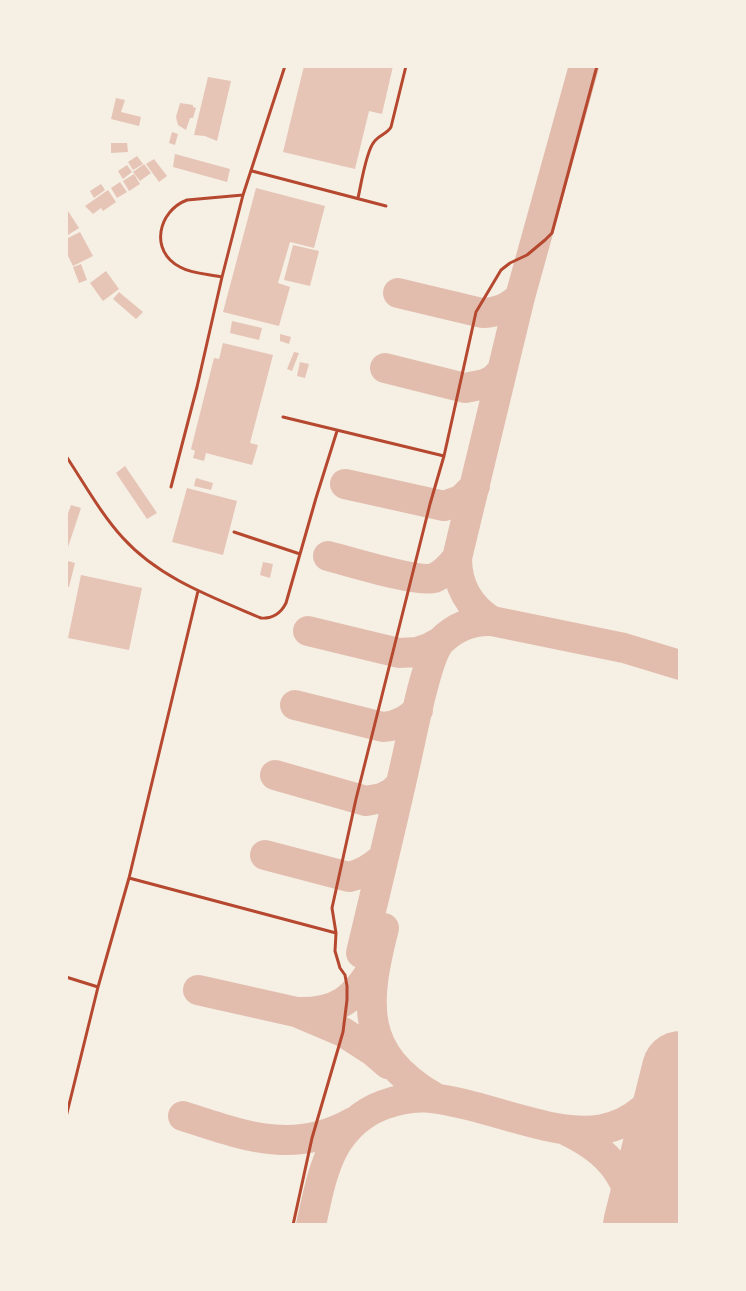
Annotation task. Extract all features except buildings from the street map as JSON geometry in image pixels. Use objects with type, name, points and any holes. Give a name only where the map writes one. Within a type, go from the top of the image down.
[{"type":"lane","points":[[171,487],[244,195],[284,66]]},
{"type":"lane","points":[[358,198],[371,146],[378,138],[389,131],[392,126],[406,66]]},
{"type":"lane","points":[[293,1225],[312,1138],[342,1032],[347,986],[335,950],[336,933],[332,908],[354,808],[444,456],[476,312],[500,270],[527,255],[552,233],[556,224],[597,66]]},
{"type":"lane","points":[[252,171],[386,206]]},
{"type":"lane","points":[[222,277],[186,270],[174,263],[162,246],[162,224],[169,211],[180,202],[244,195]]},
{"type":"lane","points":[[283,417],[444,456]]},
{"type":"lane","points":[[66,456],[115,528],[156,566],[198,591],[261,618],[272,617],[283,609],[286,603],[337,431]]},
{"type":"lane","points":[[234,532],[300,554]]},
{"type":"lane","points":[[66,1117],[98,987],[129,878],[198,591]]},
{"type":"lane","points":[[129,878],[336,933]]},
{"type":"lane","points":[[66,977],[98,987]]},
{"type":"taxiway","points":[[584,66],[520,297],[457,558],[459,577],[471,602],[492,621],[624,648],[680,665]]},
{"type":"taxiway","points":[[398,293],[482,313],[502,309],[520,297]]},
{"type":"taxiway","points":[[385,368],[465,388],[485,384],[493,380],[502,371]]},
{"type":"taxiway","points":[[345,484],[444,506],[461,500],[475,486]]},
{"type":"taxiway","points":[[328,556],[399,575],[426,579],[434,578],[441,574],[457,558]]},
{"type":"taxiway","points":[[361,953],[420,698],[435,650],[441,641],[458,628],[471,623],[492,621]]},
{"type":"taxiway","points":[[308,631],[399,653],[417,652],[440,642]]},
{"type":"taxiway","points":[[295,705],[383,727],[402,722],[418,710]]},
{"type":"taxiway","points":[[275,775],[366,801],[382,798],[392,793],[401,784]]},
{"type":"taxiway","points":[[265,855],[349,877],[367,870],[382,859]]},
{"type":"taxiway","points":[[384,928],[373,980],[372,1003],[374,1024],[380,1044],[392,1063],[410,1080],[434,1097]]},
{"type":"taxiway","points":[[297,1012],[324,1010],[343,1002],[359,987],[374,966]]},
{"type":"taxiway","points":[[198,990],[296,1012],[343,1032],[374,1052],[388,1064]]},
{"type":"taxiway","points":[[311,1225],[323,1174],[330,1155],[345,1132],[362,1116],[375,1108],[395,1101],[417,1097],[427,1098],[472,1106],[563,1129],[590,1131],[614,1126],[637,1114],[659,1093],[680,1060]]},
{"type":"taxiway","points":[[183,1116],[247,1135],[289,1140],[310,1138],[331,1132],[353,1122]]},
{"type":"taxiway","points":[[567,1131],[595,1148],[616,1168],[629,1193],[637,1225]]},
{"type":"runway","points":[[641,1225],[680,1069]]}]
